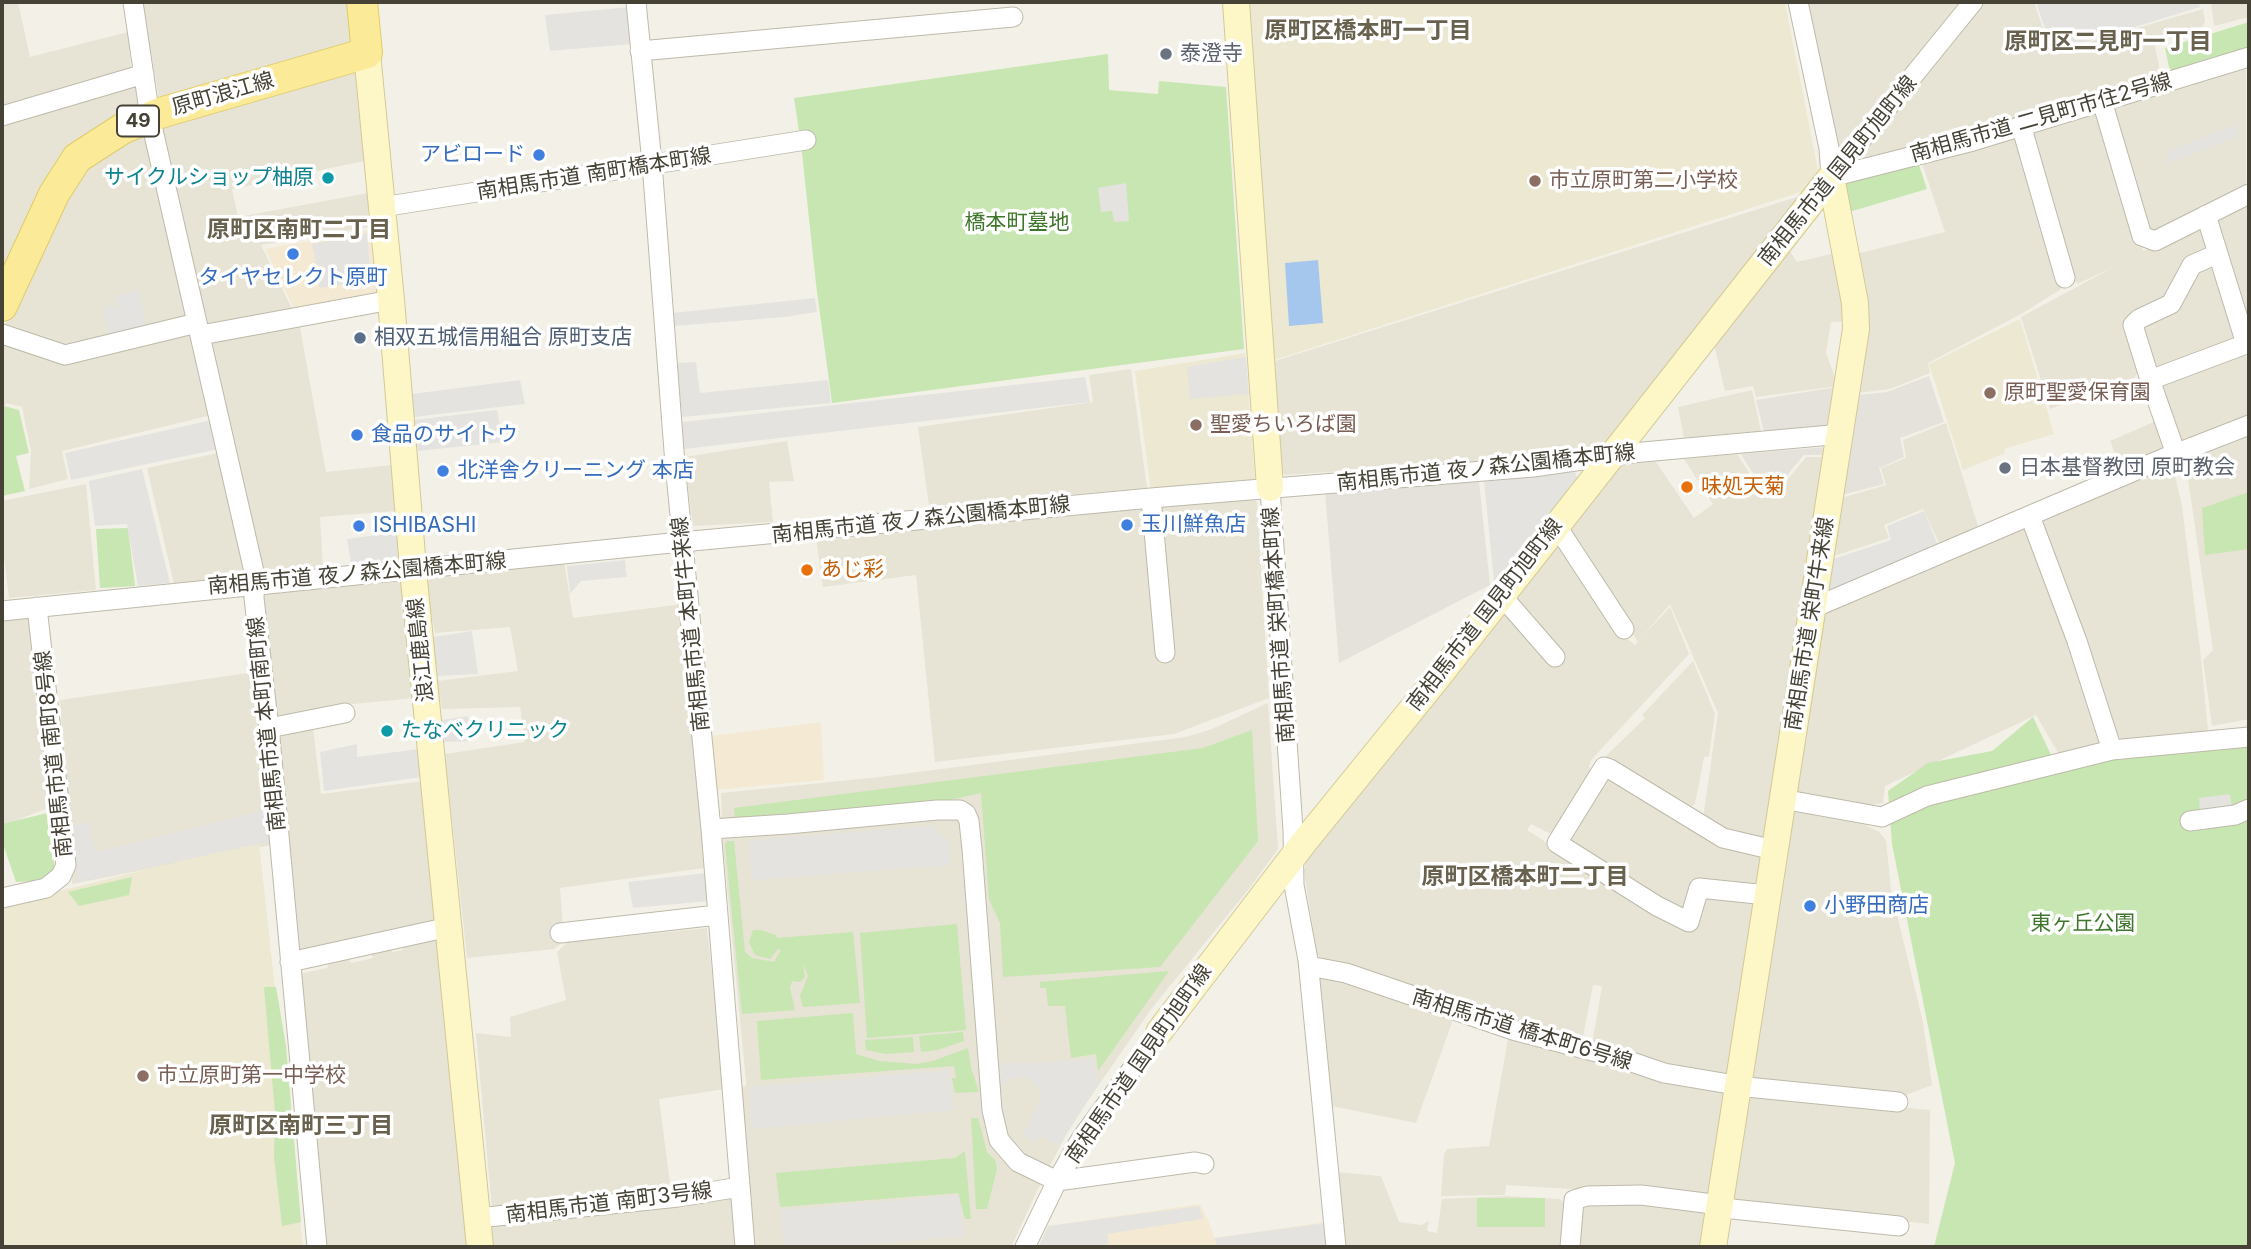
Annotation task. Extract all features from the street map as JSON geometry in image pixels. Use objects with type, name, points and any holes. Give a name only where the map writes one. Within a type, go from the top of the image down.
[{"type":"main road","points":[[362,2],[367,53]]},
{"type":"main road","name":"原町浪江線","points":[[2,306],[54,194],[77,158],[114,134],[150,117],[367,53]]},
{"type":"street","name":"南相馬市道 本町南町線","points":[[133,2],[150,117],[255,584],[256,621],[269,728],[317,1247]]},
{"type":"street","name":"南相馬市道 本町牛来線","points":[[636,2],[745,1247]]},
{"type":"street","name":"南相馬市道 栄町橋本町線","points":[[1236,2],[1294,885],[1309,966],[1336,1247]]},
{"type":"street","name":"南相馬市道 栄町牛来線","points":[[1713,1247],[1736,1086],[1842,434],[1856,329],[1856,314],[1831,177],[1829,148],[1798,2]]},
{"type":"street","name":"南相馬市道 国見町旭町線","points":[[1025,1247],[1057,1181],[1082,1139],[1158,1031],[1609,457],[1973,2]]},
{"type":"street","points":[[640,51],[1013,17]]},
{"type":"street","name":"浪江鹿島線","points":[[367,53],[480,1247]]},
{"type":"street","name":"南相馬市道 二見町市住2号線","points":[[1831,177],[1973,141],[2249,57]]},
{"type":"street","points":[[2,116],[144,74]]},
{"type":"street","points":[[2102,101],[2142,236],[2155,241],[2249,194]]},
{"type":"street","points":[[2021,125],[2065,278]]},
{"type":"street","name":"南相馬市道 南町橋本町線","points":[[382,207],[806,139]]},
{"type":"street","points":[[2150,380],[2246,344],[2206,215]]},
{"type":"street","points":[[2176,454],[2133,326],[2135,322],[2171,304],[2192,265],[2217,254]]},
{"type":"street","points":[[2,334],[65,355],[199,329],[391,300]]},
{"type":"street","points":[[1813,608],[2249,425]]},
{"type":"street","name":"南相馬市道 夜ノ森公園橋本町線","points":[[2,611],[255,584],[1151,498],[1533,467],[1842,434]]},
{"type":"street","points":[[1151,498],[1165,653]]},
{"type":"street","points":[[2030,516],[2077,641],[2112,750]]},
{"type":"street","points":[[1556,525],[1624,629]]},
{"type":"street","points":[[1501,595],[1555,657]]},
{"type":"street","name":"南相馬市道 南町8号線","points":[[2,898],[46,888],[61,876],[66,865],[37,607]]},
{"type":"street","points":[[269,728],[345,713]]},
{"type":"street","points":[[1782,799],[1882,817],[1927,796],[2112,750],[2249,737]]},
{"type":"street","points":[[1767,895],[1699,888],[1689,922],[1657,906],[1557,843],[1604,767],[1723,838],[1774,850]]},
{"type":"street","points":[[2190,821],[2235,815],[2249,809]]},
{"type":"street","points":[[710,829],[937,810],[960,810],[966,814],[972,849],[994,1125],[999,1140],[1018,1162],[1057,1181],[1195,1162],[1204,1164]]},
{"type":"street","points":[[560,933],[717,915]]},
{"type":"street","points":[[290,962],[449,927]]},
{"type":"street","name":"南相馬市道 橋本町6号線","points":[[1309,966],[1346,973],[1513,1030],[1623,1059],[1642,1068],[1736,1086],[1898,1102]]},
{"type":"street","name":"南相馬市道 南町3号線","points":[[478,1218],[740,1187]]},
{"type":"street","points":[[1570,1247],[1574,1200],[1587,1196],[1641,1195],[1732,1209],[1899,1226]]},
{"type":"shaded area","points":[[2,2],[18,2],[30,57],[128,32],[131,69],[2,111]]},
{"type":"shaded area","points":[[142,2],[349,2],[353,49],[160,104]]},
{"type":"shaded area","name":"市立原町第二小学校","points":[[1785,2],[1818,171],[1804,191],[1274,360],[1248,4]]},
{"type":"shaded area","points":[[1805,2],[1959,2],[1843,147],[1833,146]]},
{"type":"shaded area","points":[[1984,2],[2034,2],[2051,53],[2203,9],[2205,22],[2201,29],[2159,41],[2155,47],[2161,76],[1972,135],[1856,161]]},
{"type":"shaded area","points":[[2036,2],[2199,2],[2200,7],[2053,52]]},
{"type":"shaded area","points":[[2211,2],[2249,2],[2249,17],[2214,26]]},
{"type":"shaded area","points":[[629,7],[632,44],[550,51],[545,15]]},
{"type":"shaded area","points":[[355,64],[364,161],[232,189],[238,217],[368,193],[368,227],[261,245],[294,313],[204,330],[157,121]]},
{"type":"shaded area","points":[[2246,68],[2246,187],[2155,233],[2146,229],[2113,104]]},
{"type":"shaded area","points":[[135,81],[142,112],[71,155],[2,289],[2,122]]},
{"type":"shaded area","points":[[2094,109],[2100,114],[2143,251],[2203,223],[2209,250],[2170,297],[2135,315],[2140,368],[2135,377],[2050,409],[2021,317],[2112,268],[2077,284],[2029,127]]},
{"type":"shaded area","points":[[2239,123],[2236,137],[2166,164],[2168,151]]},
{"type":"shaded area","points":[[141,130],[149,143],[188,314],[182,321],[65,349],[9,331],[6,324],[10,311],[84,161]]},
{"type":"shaded area","points":[[2014,133],[2061,289],[2023,313],[1928,363],[1930,373],[1890,389],[1858,393],[1856,254],[1945,232],[1921,160]]},
{"type":"shaded area","points":[[1126,183],[1129,221],[1114,222],[1112,211],[1101,212],[1098,188]]},
{"type":"shaded area","points":[[1803,195],[1602,449],[1551,456],[1285,475],[1280,469],[1272,362]]},
{"type":"shaded area","points":[[2249,203],[2249,339],[2212,221]]},
{"type":"shaded area","points":[[370,230],[377,299],[295,311],[265,249]]},
{"type":"shaded area","points":[[367,233],[371,279],[320,288],[312,244]]},
{"type":"shaded area","points":[[1789,250],[1797,262],[1836,253],[1847,321],[1831,322],[1826,353],[1838,386],[1756,397],[1753,386],[1725,391],[1714,344]]},
{"type":"shaded area","points":[[2212,260],[2249,365],[2249,420],[2180,446],[2138,327],[2191,273]]},
{"type":"shaded area","points":[[139,290],[147,329],[110,338],[103,308],[117,306],[114,296]]},
{"type":"shaded area","points":[[815,298],[817,312],[785,317],[674,326],[672,313]]},
{"type":"shaded area","name":"原町聖愛保育園","points":[[2020,319],[2054,434],[2004,449],[2005,453],[1963,470],[1929,364]]},
{"type":"shaded area","points":[[299,322],[326,472],[392,465],[396,511],[320,517],[323,568],[260,575],[204,338]]},
{"type":"shaded area","points":[[189,329],[212,415],[62,451],[68,479],[29,489],[31,451],[22,407],[6,403],[2,410],[2,341],[60,361]]},
{"type":"shaded area","name":"聖愛ちいろば園","points":[[1245,353],[1255,480],[1151,491],[1135,371]]},
{"type":"shaded area","points":[[1246,357],[1249,394],[1190,399],[1187,367]]},
{"type":"shaded area","points":[[696,362],[700,393],[828,380],[831,403],[682,417],[677,363]]},
{"type":"shaded area","points":[[1131,369],[1147,488],[929,506],[918,427],[1093,402],[1089,375]]},
{"type":"shaded area","points":[[1929,376],[1944,422],[1900,438],[1904,457],[1879,468],[1884,484],[1842,495],[1857,395],[1887,392]]},
{"type":"shaded area","points":[[1085,377],[1090,402],[684,449],[682,422]]},
{"type":"shaded area","points":[[520,380],[525,404],[414,417],[412,394]]},
{"type":"shaded area","points":[[1837,387],[1829,425],[1764,432],[1756,400]]},
{"type":"shaded area","points":[[1752,390],[1761,431],[1684,438],[1678,407]]},
{"type":"shaded area","points":[[497,410],[503,442],[418,451],[414,420]]},
{"type":"shaded area","points":[[212,420],[219,449],[71,480],[65,453]]},
{"type":"shaded area","points":[[2158,420],[2167,447],[2123,472],[2110,441]]},
{"type":"shaded area","points":[[1946,423],[1978,526],[1940,545],[1923,509],[1884,525],[1889,538],[1831,557],[1841,498],[1886,485],[1881,468],[1906,458],[1903,440]]},
{"type":"shaded area","points":[[2249,435],[2249,719],[2212,726],[2203,660],[2213,650],[2185,459]]},
{"type":"shaded area","points":[[787,441],[794,481],[769,482],[773,522],[693,526],[684,457]]},
{"type":"shaded area","points":[[1826,447],[1828,455],[1804,455],[1773,492],[1763,490],[1741,454]]},
{"type":"shaded area","points":[[218,453],[246,579],[174,584],[147,468]]},
{"type":"shaded area","points":[[1737,454],[1762,493],[1775,495],[1806,457],[1827,457],[1764,842],[1732,835],[1703,819],[1718,713],[1670,604],[1640,639],[1670,607],[1689,654],[1592,759],[1589,766],[1592,776],[1558,832],[1549,833],[1531,824],[1527,830],[1684,927],[1702,896],[1756,901],[1728,1074],[1720,1080],[1592,1045],[1602,986],[1593,985],[1582,1042],[1325,960],[1317,955],[1304,871],[1307,858],[1560,539],[1620,633],[1635,645],[1638,642],[1572,538],[1568,527],[1619,463],[1656,462],[1694,518],[1713,504],[1684,459]]},
{"type":"shaded area","points":[[2172,463],[2182,506],[2208,731],[2121,739],[2116,734],[2043,527],[2044,518]]},
{"type":"shaded area","points":[[142,469],[170,583],[138,586],[127,524],[95,526],[89,481]]},
{"type":"shaded area","points":[[1575,472],[1578,480],[1501,577],[1494,581],[1484,480]]},
{"type":"shaded area","points":[[1479,481],[1490,585],[1339,663],[1325,492]]},
{"type":"shaded area","points":[[86,484],[96,590],[9,598],[2,540],[2,501]]},
{"type":"shaded area","points":[[1254,497],[1257,503],[1269,698],[1174,734],[935,762],[916,575],[823,587],[816,539]]},
{"type":"shaded area","points":[[1924,511],[1939,548],[1824,596],[1830,560],[1891,540],[1887,526]]},
{"type":"shaded area","points":[[2020,524],[2028,528],[2103,744],[2060,756],[2036,715],[1885,786],[1883,803],[1868,805],[1795,794],[1824,610]]},
{"type":"shaded area","points":[[399,532],[401,554],[396,559],[351,564],[347,539]]},
{"type":"shaded area","points":[[625,560],[627,577],[581,581],[570,594],[567,566]]},
{"type":"shaded area","points":[[564,562],[573,618],[683,604],[704,868],[560,888],[564,941],[554,949],[467,958],[445,754],[525,742],[520,707],[442,709],[437,681],[518,671],[510,627],[435,633],[425,583],[434,577]]},
{"type":"shaded area","points":[[402,581],[415,698],[343,705],[278,720],[273,715],[260,597],[265,591]]},
{"type":"shaded area","points":[[28,615],[48,808],[2,826],[2,618]]},
{"type":"shaded area","points":[[472,631],[478,674],[437,676],[433,637]]},
{"type":"shaded area","points":[[1693,661],[1715,714],[1709,756],[1704,757],[1695,804],[1686,811],[1606,762],[1605,757],[1645,718],[1642,715]]},
{"type":"shaded area","points":[[255,672],[271,845],[72,884],[60,700]]},
{"type":"shaded area","points":[[1268,703],[1278,849],[1152,1008],[1085,1105],[1066,1135],[1011,1247],[752,1247],[739,1087],[746,1086],[746,1081],[723,846],[721,793],[880,777],[1186,737],[1212,729]]},
{"type":"shaded area","points":[[468,716],[472,741],[443,742],[441,720]]},
{"type":"shaded area","points":[[821,722],[824,780],[714,790],[711,736]]},
{"type":"shaded area","points":[[313,728],[321,794],[423,781],[437,917],[430,924],[303,951],[297,947],[277,736]]},
{"type":"shaded area","points":[[357,744],[357,757],[419,749],[421,777],[324,791],[320,752]]},
{"type":"shaded area","points":[[1609,771],[1764,856],[1759,885],[1699,883],[1683,914],[1566,844]]},
{"type":"shaded area","points":[[2230,794],[2232,807],[2200,811],[2199,798]]},
{"type":"shaded area","points":[[269,809],[273,841],[77,882],[71,826],[88,822],[96,852]]},
{"type":"shaded area","points":[[1791,811],[1865,825],[1879,832],[1886,840],[1891,890],[1923,1022],[1932,1085],[1906,1095],[1749,1080]]},
{"type":"shaded area","points":[[935,826],[938,833],[948,839],[951,865],[752,880],[749,840]]},
{"type":"shaded area","name":"市立原町第一中学校","points":[[259,842],[303,1247],[2,1247],[2,905]]},
{"type":"shaded area","points":[[705,873],[708,901],[633,908],[628,882]]},
{"type":"shaded area","points":[[707,928],[725,1089],[659,1099],[671,1191],[492,1209],[476,1033],[511,1037],[510,1017],[566,1000],[557,952],[568,942]]},
{"type":"shaded area","points":[[435,937],[439,940],[468,1247],[324,1247],[299,974],[327,968],[330,961],[347,957],[351,963],[373,958],[371,953],[391,948],[392,952],[403,950],[404,944]]},
{"type":"shaded area","points":[[1318,976],[1343,978],[1454,1017],[1416,1123],[1331,1106]]},
{"type":"shaded area","points":[[1512,1035],[1726,1091],[1711,1190],[1706,1195],[1642,1186],[1586,1190],[1506,1185],[1505,1195],[1441,1196],[1444,1154],[1447,1149],[1489,1146],[1508,1039]]},
{"type":"shaded area","points":[[1095,1058],[1096,1079],[1100,1081],[1058,1147],[1044,1137],[1033,1141],[1023,1135],[1040,1101],[1041,1091],[1027,1078],[1017,1077],[1008,1080],[999,1091],[998,1063]]},
{"type":"shaded area","points":[[950,1070],[954,1110],[752,1129],[749,1087]]},
{"type":"shaded area","points":[[1746,1094],[1930,1110],[1929,1224],[1735,1202],[1730,1197]]},
{"type":"shaded area","points":[[1337,1172],[1381,1176],[1399,1222],[1421,1225],[1429,1221],[1427,1231],[1437,1233],[1442,1199],[1506,1196],[1560,1199],[1564,1204],[1562,1247],[1343,1247]]},
{"type":"shaded area","points":[[959,1195],[964,1236],[839,1247],[784,1247],[780,1210]]},
{"type":"shaded area","points":[[733,1196],[738,1247],[493,1247],[490,1222]]},
{"type":"shaded area","points":[[1646,1203],[1708,1211],[1703,1247],[1579,1247],[1582,1211],[1588,1205]]},
{"type":"shaded area","points":[[1200,1204],[1214,1238],[1326,1222],[1328,1247],[1038,1247],[1048,1226]]},
{"type":"shaded area","points":[[1199,1206],[1203,1219],[1107,1234],[1109,1244],[1039,1247],[1048,1226]]},
{"type":"shaded area","points":[[1326,1223],[1328,1247],[1217,1247],[1215,1238]]},
{"type":"green space","points":[[2249,22],[2249,50],[2174,73],[2169,67],[2165,48]]},
{"type":"green space","name":"橋本町墓地","points":[[1108,54],[1109,90],[1158,94],[1159,81],[1226,87],[1244,349],[832,403],[794,98]]},
{"type":"green space","points":[[1917,159],[1927,189],[1849,212],[1843,186],[1846,180]]},
{"type":"green space","points":[[4,406],[19,410],[29,453],[16,456],[25,491],[2,496],[2,410]]},
{"type":"green space","points":[[2249,492],[2249,549],[2205,555],[2202,508]]},
{"type":"green space","points":[[128,528],[135,586],[100,588],[96,529]]},
{"type":"green space","name":"東ヶ丘公園","points":[[2033,717],[2053,759],[2249,729],[2249,1247],[1934,1247],[1955,1163],[1892,844],[1888,791],[1928,763],[1992,751]]},
{"type":"green space","points":[[1252,730],[1258,841],[1160,967],[1003,977],[1000,923],[989,899],[981,793],[940,802],[735,818],[734,808],[1203,748]]},
{"type":"green space","points":[[47,813],[55,869],[40,881],[16,882],[2,841],[2,824]]},
{"type":"green space","points":[[727,841],[734,841],[745,952],[752,958],[774,962],[781,950],[778,949],[770,959],[755,955],[749,942],[753,930],[776,935],[777,938],[853,932],[860,1003],[803,1007],[800,996],[808,976],[803,963],[805,977],[800,982],[792,981],[790,988],[795,1010],[742,1014],[725,845]]},
{"type":"green space","points":[[132,877],[129,895],[79,906],[68,892]]},
{"type":"green space","points":[[957,924],[966,1030],[867,1038],[860,933]]},
{"type":"green space","points":[[1169,971],[1098,1071],[1096,1054],[1071,1058],[1065,1006],[1048,1006],[1046,988],[1040,988],[1040,982]]},
{"type":"green space","points":[[264,987],[276,987],[286,1046],[301,1222],[282,1226],[274,1157],[275,1112]]},
{"type":"green space","points":[[853,1013],[856,1054],[879,1061],[916,1064],[933,1061],[968,1048],[979,1092],[955,1093],[952,1078],[956,1078],[954,1066],[761,1080],[757,1021]]},
{"type":"green space","points":[[963,1032],[964,1041],[921,1052],[919,1036]]},
{"type":"green space","points":[[913,1037],[914,1052],[886,1054],[866,1050],[865,1040]]},
{"type":"green space","points":[[971,1118],[978,1118],[987,1152],[995,1160],[997,1169],[987,1209],[976,1209]]},
{"type":"green space","points":[[965,1151],[971,1219],[965,1219],[958,1193],[780,1207],[776,1173],[955,1158]]},
{"type":"green space","points":[[1477,1198],[1545,1198],[1545,1227],[1477,1227]]},
{"type":"water","points":[[1318,260],[1323,323],[1289,326],[1285,263]]},
{"type":"place","name":"泰澄寺","points":[[1166,54]]},
{"type":"place","name":"アビロード","points":[[539,155]]},
{"type":"place","name":"サイクルショップ柚原","points":[[328,178]]},
{"type":"place","name":"市立原町第二小学校","points":[[1535,181]]},
{"type":"place","name":"タイヤセレクト原町","points":[[293,254]]},
{"type":"place","name":"相双五城信用組合 原町支店","points":[[360,338]]},
{"type":"place","name":"原町聖愛保育園","points":[[1990,393]]},
{"type":"place","name":"聖愛ちいろば園","points":[[1196,425]]},
{"type":"place","name":"食品のサイトウ","points":[[357,435]]},
{"type":"place","name":"日本基督教団 原町教会","points":[[2005,468]]},
{"type":"place","name":"北洋舎クリーニング 本店","points":[[443,471]]},
{"type":"place","name":"味処天菊","points":[[1687,487]]},
{"type":"place","name":"玉川鮮魚店","points":[[1127,525]]},
{"type":"place","name":"ISHIBASHI","points":[[359,526]]},
{"type":"place","name":"あじ彩","points":[[807,570]]},
{"type":"place","name":"たなべクリニック","points":[[387,731]]},
{"type":"place","name":"小野田商店","points":[[1810,906]]},
{"type":"place","name":"市立原町第一中学校","points":[[143,1076]]},
{"type":"district","name":"原町区橋本町一丁目","points":[[1368,31]]},
{"type":"district","name":"原町区二見町一丁目","points":[[2108,42]]},
{"type":"district","name":"原町区南町二丁目","points":[[299,230]]},
{"type":"district","name":"原町区橋本町二丁目","points":[[1525,877]]},
{"type":"district","name":"原町区南町三丁目","points":[[301,1126]]}]
